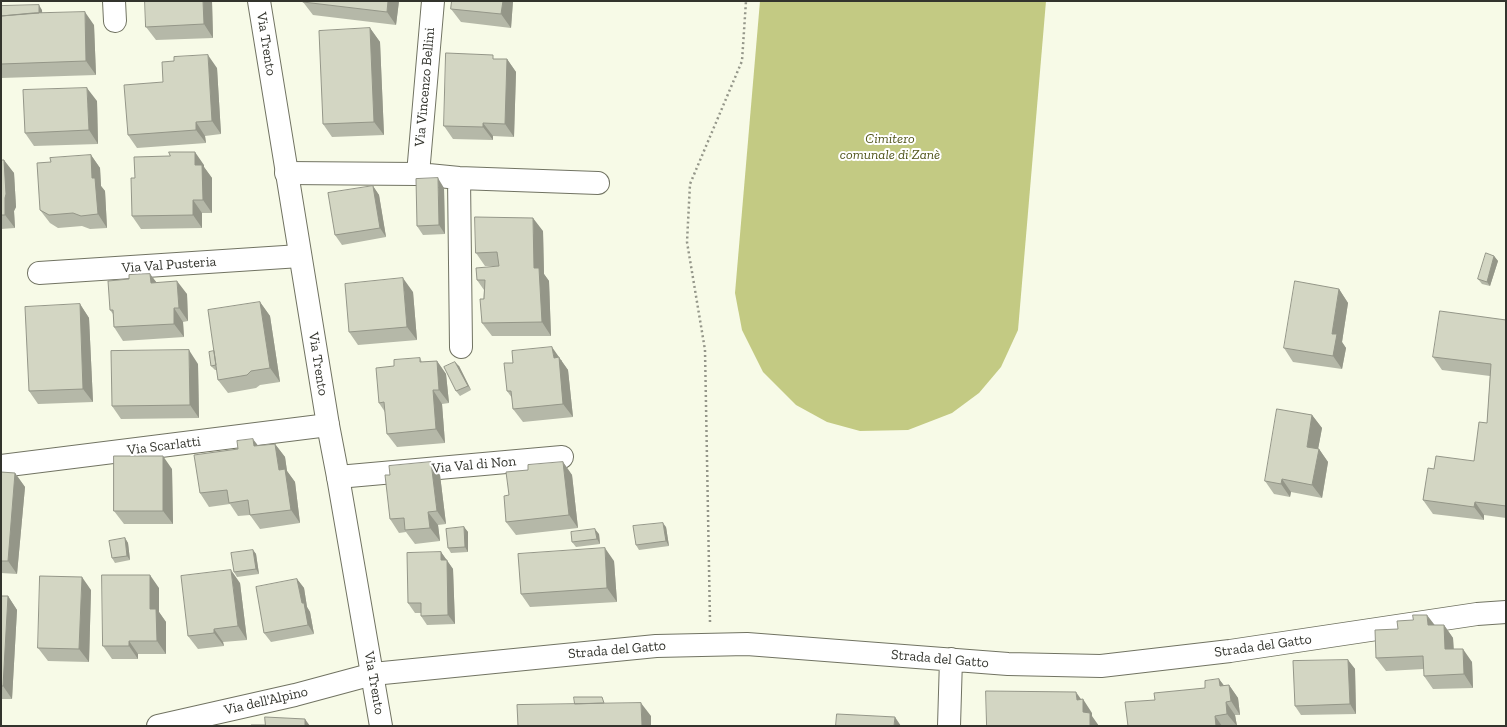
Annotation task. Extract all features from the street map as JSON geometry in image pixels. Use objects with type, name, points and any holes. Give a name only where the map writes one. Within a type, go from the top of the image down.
[{"type":"street","name":"Via Trento","points":[[259,1],[328,425],[381,726]]},
{"type":"street","name":"Via Vincenzo Bellini","points":[[418,174],[432,1]]},
{"type":"street","points":[[286,173],[418,174],[458,178],[598,183]]},
{"type":"street","points":[[458,178],[461,347]]},
{"type":"street","name":"Via Val Pusteria","points":[[39,273],[300,256]]},
{"type":"street","name":"Via Scarlatti","points":[[1,466],[328,425]]},
{"type":"street","name":"Via Val di Non","points":[[338,477],[562,457]]},
{"type":"street","name":"Strada del Gatto","points":[[373,674],[656,646],[747,644],[1008,664],[1101,666],[1230,651],[1477,614],[1506,612]]},
{"type":"street","points":[[949,726],[951,660]]},
{"type":"street","name":"Via dell'Alpino","points":[[158,726],[295,695],[373,674]]},
{"type":"path","points":[[711,645],[705,350],[686,242],[690,184],[742,61],[746,1]]},
{"type":"green space","name":"Cimitero comunale di Zanè","points":[[760,1],[1046,1],[1018,330],[1001,367],[979,393],[952,413],[908,430],[860,431],[827,422],[796,405],[763,372],[742,330],[735,293]]},
{"type":"building","points":[[145,1],[203,1],[204,24],[146,27]]},
{"type":"building","points":[[303,1],[388,1],[387,12]]},
{"type":"building","points":[[452,1],[503,1],[501,14],[451,9]]},
{"type":"building","points":[[39,5],[39,13],[1,16],[1,6]]},
{"type":"building","points":[[85,12],[86,61],[1,64],[1,16],[33,13]]},
{"type":"building","points":[[370,28],[374,122],[323,124],[319,31]]},
{"type":"building","points":[[446,53],[493,55],[493,59],[507,59],[505,124],[483,123],[483,127],[444,126]]},
{"type":"building","points":[[208,55],[212,121],[196,122],[196,130],[128,135],[124,85],[163,82],[162,62],[174,61],[174,57]]},
{"type":"building","points":[[87,88],[89,130],[25,133],[23,90]]},
{"type":"building","points":[[169,152],[195,152],[195,165],[202,165],[203,200],[193,200],[193,215],[132,216],[131,178],[135,178],[134,157],[170,156]]},
{"type":"building","points":[[91,155],[92,178],[95,178],[98,214],[81,216],[73,213],[49,215],[40,210],[37,163],[51,162],[50,158]]},
{"type":"building","points":[[1,160],[4,160],[6,194],[5,215],[1,215]]},
{"type":"building","points":[[438,178],[439,225],[417,226],[416,179]]},
{"type":"building","points":[[373,186],[380,228],[335,235],[328,193]]},
{"type":"building","points":[[475,217],[533,218],[534,268],[539,268],[542,322],[482,323],[480,299],[484,299],[485,280],[477,280],[476,268],[499,266],[497,252],[476,253]]},
{"type":"building","points":[[1486,253],[1494,256],[1487,282],[1478,279]]},
{"type":"building","points":[[150,274],[151,283],[177,281],[179,308],[174,308],[174,324],[114,327],[113,310],[110,310],[108,281],[129,279],[129,275]]},
{"type":"building","points":[[403,278],[407,327],[349,332],[345,284]]},
{"type":"building","points":[[1295,281],[1339,289],[1332,334],[1337,334],[1333,356],[1284,348]]},
{"type":"building","points":[[260,302],[270,368],[251,371],[247,375],[218,380],[208,310]]},
{"type":"building","points":[[80,304],[83,389],[29,391],[25,307]]},
{"type":"building","points":[[1440,311],[1506,320],[1506,506],[1475,502],[1474,507],[1423,500],[1428,468],[1434,469],[1436,456],[1474,461],[1479,422],[1487,423],[1491,364],[1433,357]]},
{"type":"building","points":[[552,347],[554,358],[559,357],[563,404],[513,409],[511,391],[507,391],[504,363],[513,363],[512,351]]},
{"type":"building","points":[[189,350],[190,405],[112,406],[111,351]]},
{"type":"building","points":[[214,351],[216,365],[211,366],[209,352]]},
{"type":"building","points":[[420,358],[420,362],[437,361],[439,390],[433,390],[436,429],[387,434],[384,402],[379,403],[376,368],[394,366],[394,360]]},
{"type":"building","points":[[455,362],[468,386],[456,391],[444,367]]},
{"type":"building","points":[[1277,409],[1312,415],[1307,447],[1319,449],[1312,485],[1282,479],[1281,484],[1265,481]]},
{"type":"building","points":[[253,439],[254,446],[275,444],[279,470],[285,469],[291,510],[250,515],[248,500],[229,503],[227,490],[200,493],[194,455],[238,449],[237,441]]},
{"type":"building","points":[[114,456],[163,456],[163,511],[114,511]]},
{"type":"building","points":[[431,462],[437,511],[428,512],[430,528],[405,530],[404,518],[390,519],[385,475],[390,475],[389,466]]},
{"type":"building","points":[[563,462],[569,515],[506,522],[504,496],[509,495],[506,472],[528,470],[528,465]]},
{"type":"building","points":[[1,472],[15,473],[8,561],[1,561]]},
{"type":"building","points":[[663,523],[666,541],[636,545],[633,526]]},
{"type":"building","points":[[464,527],[465,547],[448,548],[446,529]]},
{"type":"building","points":[[595,529],[597,539],[572,542],[571,532]]},
{"type":"building","points":[[125,538],[127,556],[112,558],[109,541]]},
{"type":"building","points":[[605,548],[607,588],[521,594],[518,554]]},
{"type":"building","points":[[253,550],[256,569],[234,572],[231,553]]},
{"type":"building","points":[[441,552],[441,560],[447,560],[448,615],[421,616],[421,603],[408,603],[407,553]]},
{"type":"building","points":[[231,570],[238,626],[214,629],[214,633],[188,636],[181,576]]},
{"type":"building","points":[[102,575],[150,575],[150,609],[156,609],[157,641],[129,641],[129,646],[103,646]]},
{"type":"building","points":[[40,576],[82,577],[79,649],[38,648]]},
{"type":"building","points":[[297,579],[302,603],[304,603],[308,625],[264,633],[256,587]]},
{"type":"building","points":[[1,596],[8,596],[3,686],[1,686]]},
{"type":"building","points":[[1413,615],[1427,615],[1428,625],[1444,625],[1445,649],[1463,649],[1464,674],[1424,676],[1423,656],[1376,658],[1375,630],[1398,629],[1397,621],[1413,620]]},
{"type":"building","points":[[1348,660],[1350,704],[1295,706],[1293,661]]},
{"type":"building","points":[[1219,679],[1220,686],[1229,685],[1231,701],[1226,702],[1227,714],[1215,716],[1216,726],[1128,726],[1125,702],[1155,700],[1154,693],[1205,688],[1205,681]]},
{"type":"building","points":[[986,691],[1076,692],[1077,700],[1083,699],[1083,712],[1090,713],[1090,726],[987,726]]},
{"type":"building","points":[[574,697],[602,697],[604,703],[575,704]]},
{"type":"building","points":[[641,703],[642,726],[518,726],[517,705]]},
{"type":"building","points":[[837,714],[895,717],[894,726],[836,726]]},
{"type":"building","points":[[265,717],[305,719],[305,726],[251,726],[265,725]]}]
